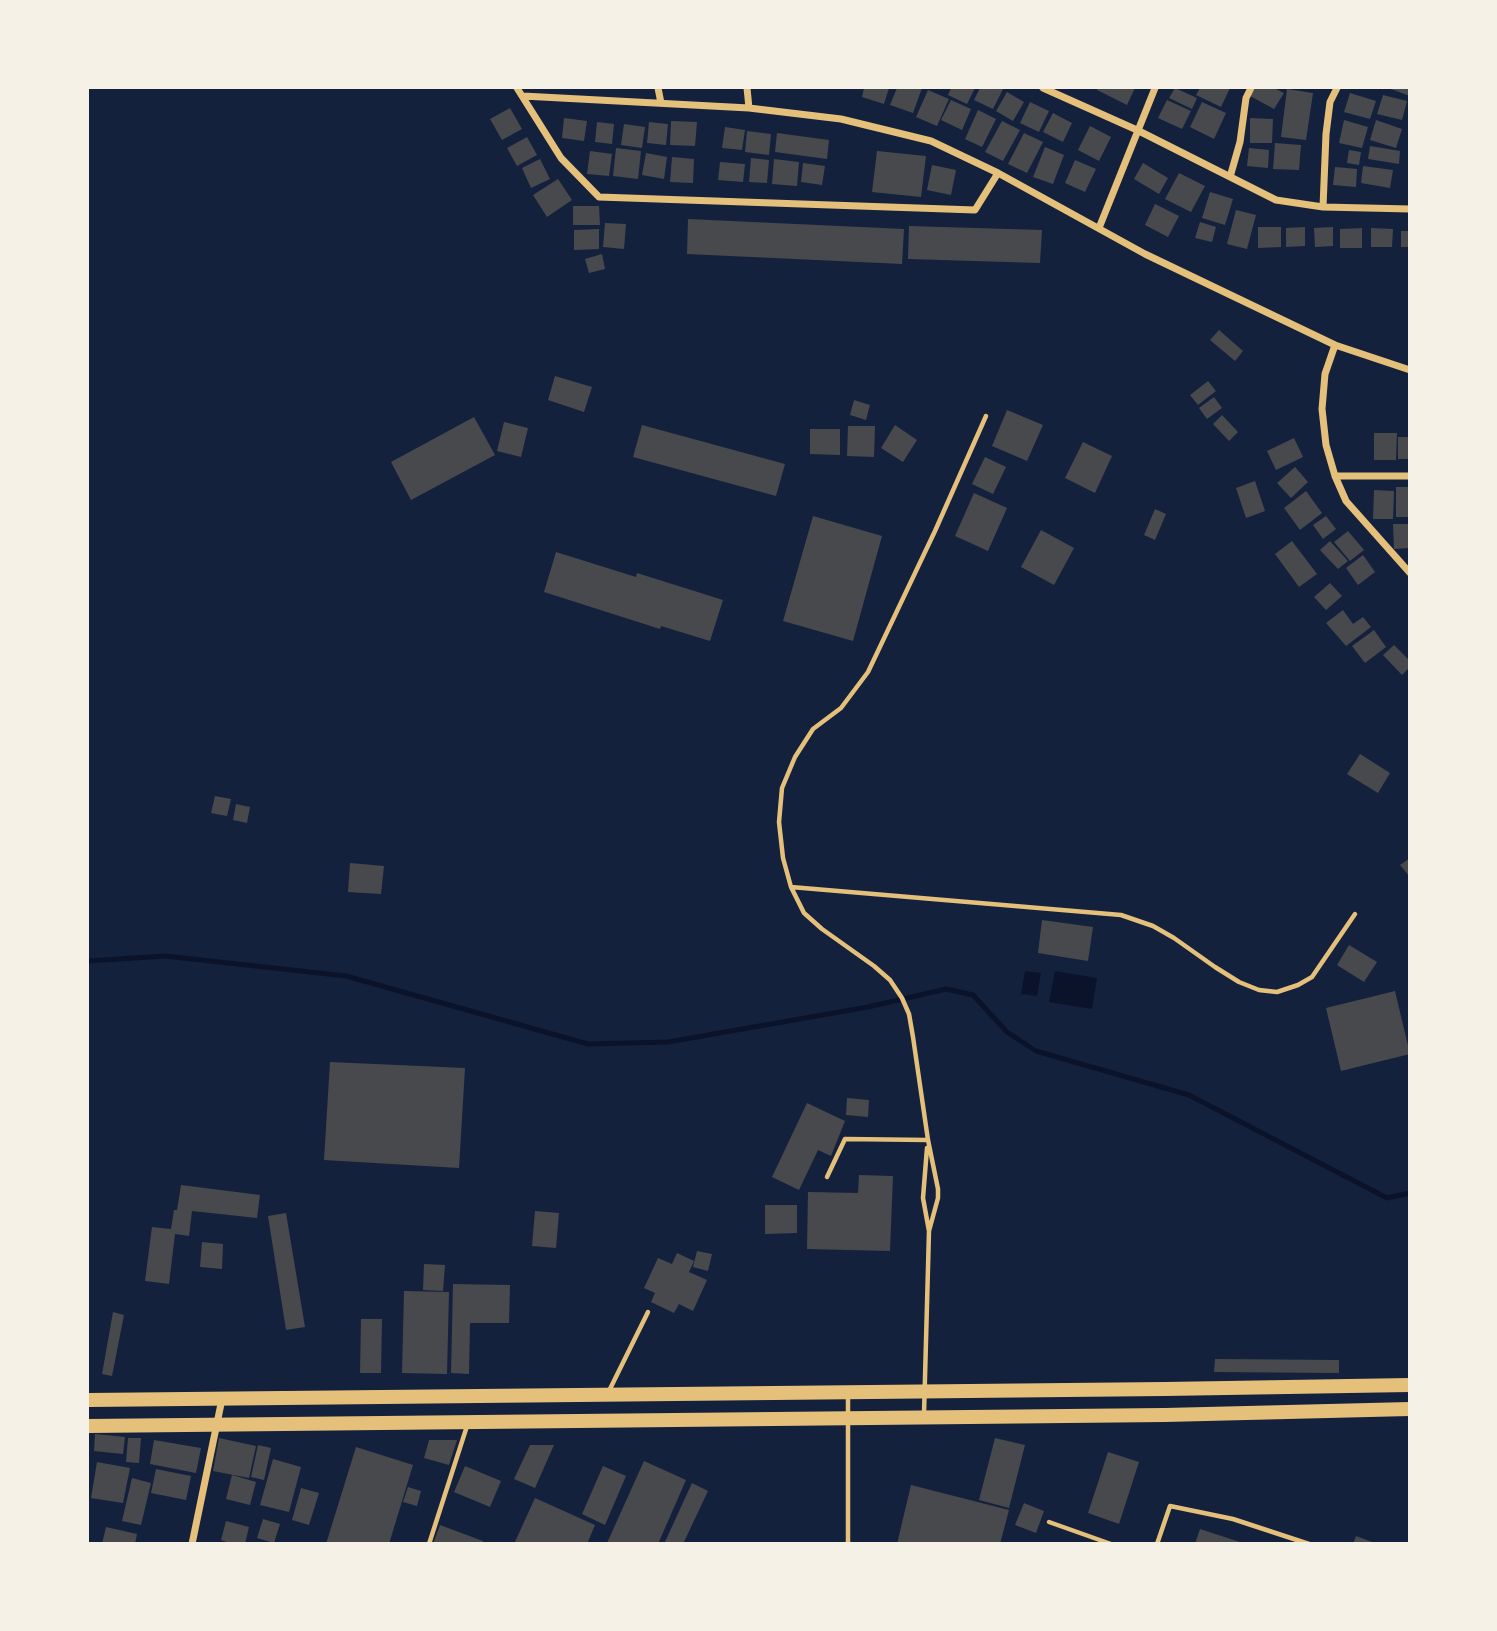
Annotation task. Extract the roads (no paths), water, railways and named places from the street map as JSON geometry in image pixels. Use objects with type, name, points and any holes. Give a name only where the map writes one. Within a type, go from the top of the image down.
[{"type":"highway","points":[[88,1400],[1409,1385]]},
{"type":"highway","points":[[88,1426],[1165,1415],[1409,1409]]},
{"type":"street","points":[[517,88],[561,158],[599,197],[975,210],[998,173]]},
{"type":"street","points":[[658,88],[661,103]]},
{"type":"street","points":[[747,88],[749,108]]},
{"type":"street","points":[[1043,88],[1137,130],[1276,200],[1323,207],[1409,209]]},
{"type":"street","points":[[1098,228],[1155,88]]},
{"type":"street","points":[[1230,177],[1240,142],[1246,98],[1251,88]]},
{"type":"street","points":[[1323,207],[1330,102],[1338,88]]},
{"type":"street","points":[[523,96],[749,108],[841,119],[930,141],[998,173],[1145,254],[1335,345],[1409,370]]},
{"type":"street","points":[[1335,345],[1325,374],[1322,409],[1325,445],[1335,476],[1346,501],[1409,573]]},
{"type":"street","points":[[1335,476],[1409,476]]},
{"type":"street","points":[[192,1544],[222,1399]]},
{"type":"lane","points":[[929,1231],[938,1189],[908,1014],[902,998],[890,980],[804,913],[791,887],[783,858],[779,822],[782,788],[795,757],[813,729],[841,708],[868,672],[986,416]]},
{"type":"lane","points":[[791,887],[1121,915],[1153,926],[1239,982],[1259,990],[1277,992],[1298,985],[1311,976],[1355,914]]},
{"type":"lane","points":[[827,1177],[845,1139],[928,1140]]},
{"type":"lane","points":[[924,1418],[929,1231],[923,1198],[928,1140]]},
{"type":"lane","points":[[607,1395],[648,1312]]},
{"type":"lane","points":[[848,1392],[848,1544]]},
{"type":"lane","points":[[429,1544],[469,1422]]},
{"type":"lane","points":[[1157,1544],[1170,1507],[1233,1519],[1309,1544]]},
{"type":"lane","points":[[1049,1522],[1111,1544]]},
{"type":"water","points":[[1025,971],[1041,973],[1037,996],[1021,994]]},
{"type":"water","points":[[1055,971],[1097,978],[1092,1009],[1049,1002]]},
{"type":"waterway","points":[[88,961],[165,956],[346,976],[588,1044],[668,1042],[868,1007],[946,989],[973,995],[1007,1032],[1036,1051],[1189,1095],[1387,1198],[1410,1193]]}]
